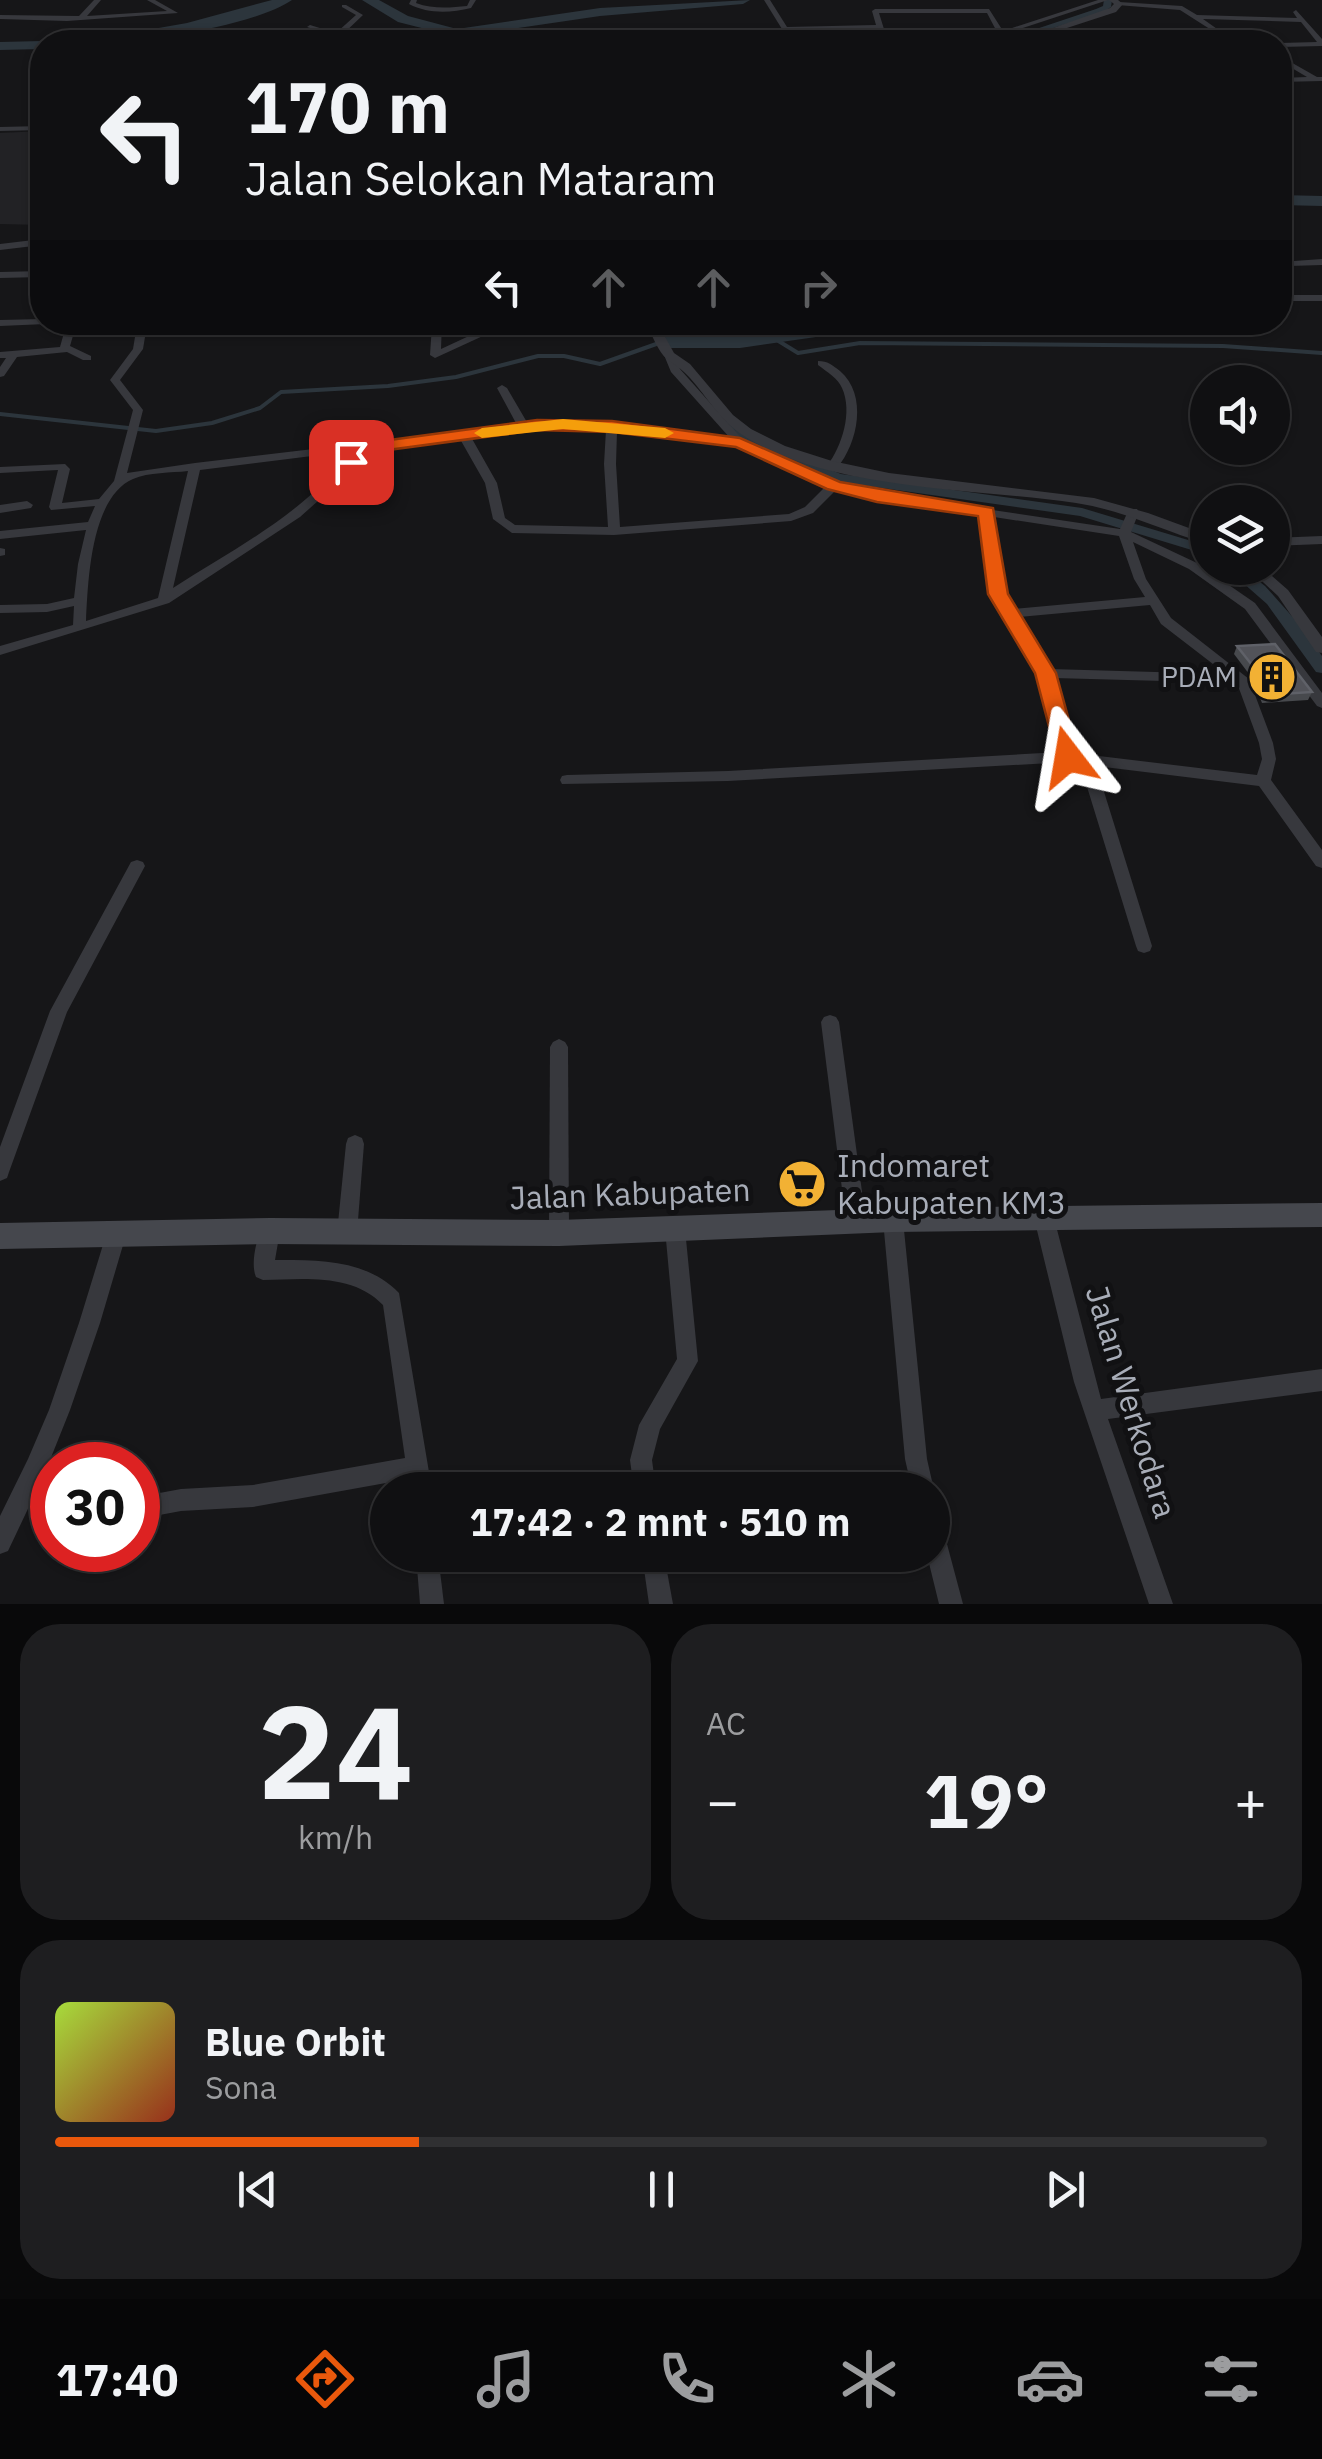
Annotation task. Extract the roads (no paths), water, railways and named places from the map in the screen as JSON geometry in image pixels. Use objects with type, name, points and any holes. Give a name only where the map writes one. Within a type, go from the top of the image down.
[{"type":"main road","name":"Jalan Kabupaten","points":[[0,1236],[270,1231],[559,1233],[892,1220],[1322,1215]]},
{"type":"street","points":[[82,18],[98,0]]},
{"type":"street","points":[[119,16],[126,0]]},
{"type":"street","points":[[0,17],[47,22],[175,12],[150,0]]},
{"type":"street","points":[[414,0],[412,4],[420,8],[462,9],[473,0]]},
{"type":"street","points":[[767,0],[785,29],[880,27]]},
{"type":"street","points":[[865,0],[875,12],[881,30]]},
{"type":"street","points":[[921,0],[927,8]]},
{"type":"street","points":[[962,0],[967,10]]},
{"type":"street","points":[[1020,30],[1105,0]]},
{"type":"street","points":[[1056,30],[1113,10],[1115,1],[1180,7],[1215,30]]},
{"type":"street","points":[[344,6],[360,13],[344,30]]},
{"type":"street","points":[[875,12],[927,8],[989,10],[993,30]]},
{"type":"street","points":[[1292,45],[1322,44],[1295,10]]},
{"type":"street","points":[[1196,17],[1305,24]]},
{"type":"street","points":[[0,28],[14,18]]},
{"type":"street","points":[[679,22],[682,30]]},
{"type":"street","points":[[1240,26],[1305,24]]},
{"type":"street","points":[[310,28],[320,30]]},
{"type":"street","points":[[1292,64],[1319,79]]},
{"type":"street","points":[[1292,80],[1319,79]]},
{"type":"street","points":[[0,129],[30,128]]},
{"type":"street","points":[[0,248],[30,244]]},
{"type":"street","points":[[1292,264],[1322,262]]},
{"type":"street","points":[[0,276],[30,275]]},
{"type":"street","points":[[1292,298],[1322,298]]},
{"type":"street","points":[[0,323],[30,322]]},
{"type":"street","points":[[66,348],[69,335]]},
{"type":"street","points":[[119,480],[135,428],[136,403],[115,383],[138,349],[137,335]]},
{"type":"street","points":[[437,335],[436,355],[480,335]]},
{"type":"street","points":[[659,335],[672,355],[736,424],[822,469],[834,486],[987,512],[1129,522],[1190,536]]},
{"type":"street","points":[[0,354],[66,348],[87,358]]},
{"type":"street","points":[[0,374],[14,354]]},
{"type":"street","points":[[672,355],[675,370],[740,443]]},
{"type":"street","points":[[822,363],[843,380],[849,396],[846,448],[822,469]]},
{"type":"street","points":[[502,388],[524,427]]},
{"type":"street","points":[[612,426],[614,531]]},
{"type":"street","points":[[79,628],[86,554],[109,488],[119,480],[195,466],[524,427],[612,426],[740,443],[822,469],[1080,500],[1129,522],[1236,594],[1250,606],[1322,703]]},
{"type":"street","points":[[464,435],[490,484],[499,519],[506,526],[521,530],[614,531],[795,516],[810,510],[834,486]]},
{"type":"street","points":[[0,651],[164,600],[305,506],[339,477],[360,449]]},
{"type":"street","points":[[0,470],[61,466],[64,469],[55,507],[103,502]]},
{"type":"street","points":[[164,600],[195,466]]},
{"type":"street","points":[[0,509],[27,504]]},
{"type":"street","points":[[987,512],[992,569],[1008,614],[1046,673],[1068,757]]},
{"type":"street","points":[[1129,522],[1151,601],[1180,634],[1242,679],[1266,743],[1269,759],[1263,781]]},
{"type":"street","points":[[0,535],[95,525]]},
{"type":"street","points":[[1290,541],[1322,540]]},
{"type":"street","points":[[1273,585],[1322,648]]},
{"type":"street","points":[[0,609],[46,608],[80,601]]},
{"type":"street","points":[[1008,614],[1151,601]]},
{"type":"street","points":[[1046,673],[1242,679]]},
{"type":"street","points":[[1086,758],[1144,946]]},
{"type":"street","points":[[567,780],[1086,758],[1263,781],[1322,862]]},
{"type":"street","points":[[0,1172],[52,1028],[137,866]]},
{"type":"street","points":[[830,1022],[856,1222]]},
{"type":"street","points":[[558,1046],[559,1233]]},
{"type":"street","points":[[347,1233],[356,1144]]},
{"type":"street","name":"Jalan Werkodara","points":[[1044,1218],[1085,1382],[1161,1604]]},
{"type":"street","points":[[892,1220],[919,1472]]},
{"type":"street","points":[[643,1472],[641,1460],[650,1426],[688,1361],[675,1229]]},
{"type":"street","points":[[270,1231],[263,1270],[331,1272],[366,1280],[380,1286],[392,1300],[419,1472]]},
{"type":"street","points":[[0,1543],[12,1509],[35,1470],[93,1318],[116,1235]]},
{"type":"street","points":[[1097,1410],[1322,1380]]},
{"type":"street","points":[[160,1504],[370,1483]]},
{"type":"street","points":[[429,1572],[432,1604]]},
{"type":"street","points":[[656,1572],[662,1604]]},
{"type":"street","points":[[943,1572],[951,1604]]},
{"type":"waterway","points":[[170,30],[236,16],[285,0]]},
{"type":"waterway","points":[[369,0],[403,19],[445,30]]},
{"type":"waterway","points":[[477,30],[600,12],[743,0]]},
{"type":"waterway","points":[[1039,30],[1099,11],[1107,7],[1108,0]]},
{"type":"waterway","points":[[0,46],[30,45]]},
{"type":"waterway","points":[[1292,200],[1322,201]]},
{"type":"waterway","points":[[667,342],[740,342],[794,335]]},
{"type":"waterway","points":[[772,337],[798,353],[860,343],[1223,346],[1322,353]]},
{"type":"waterway","points":[[0,414],[156,431],[212,423],[260,408],[281,392],[388,386],[456,377],[538,356],[564,356],[600,364],[659,343]]},
{"type":"waterway","points":[[729,425],[773,452],[838,478],[1082,512],[1190,545]]},
{"type":"waterway","points":[[1255,585],[1293,626],[1322,668]]},
{"type":"place","name":"PDAM","points":[[1272,677]]},
{"type":"place","name":"Indomaret Kabupaten KM3","points":[[802,1184]]}]
